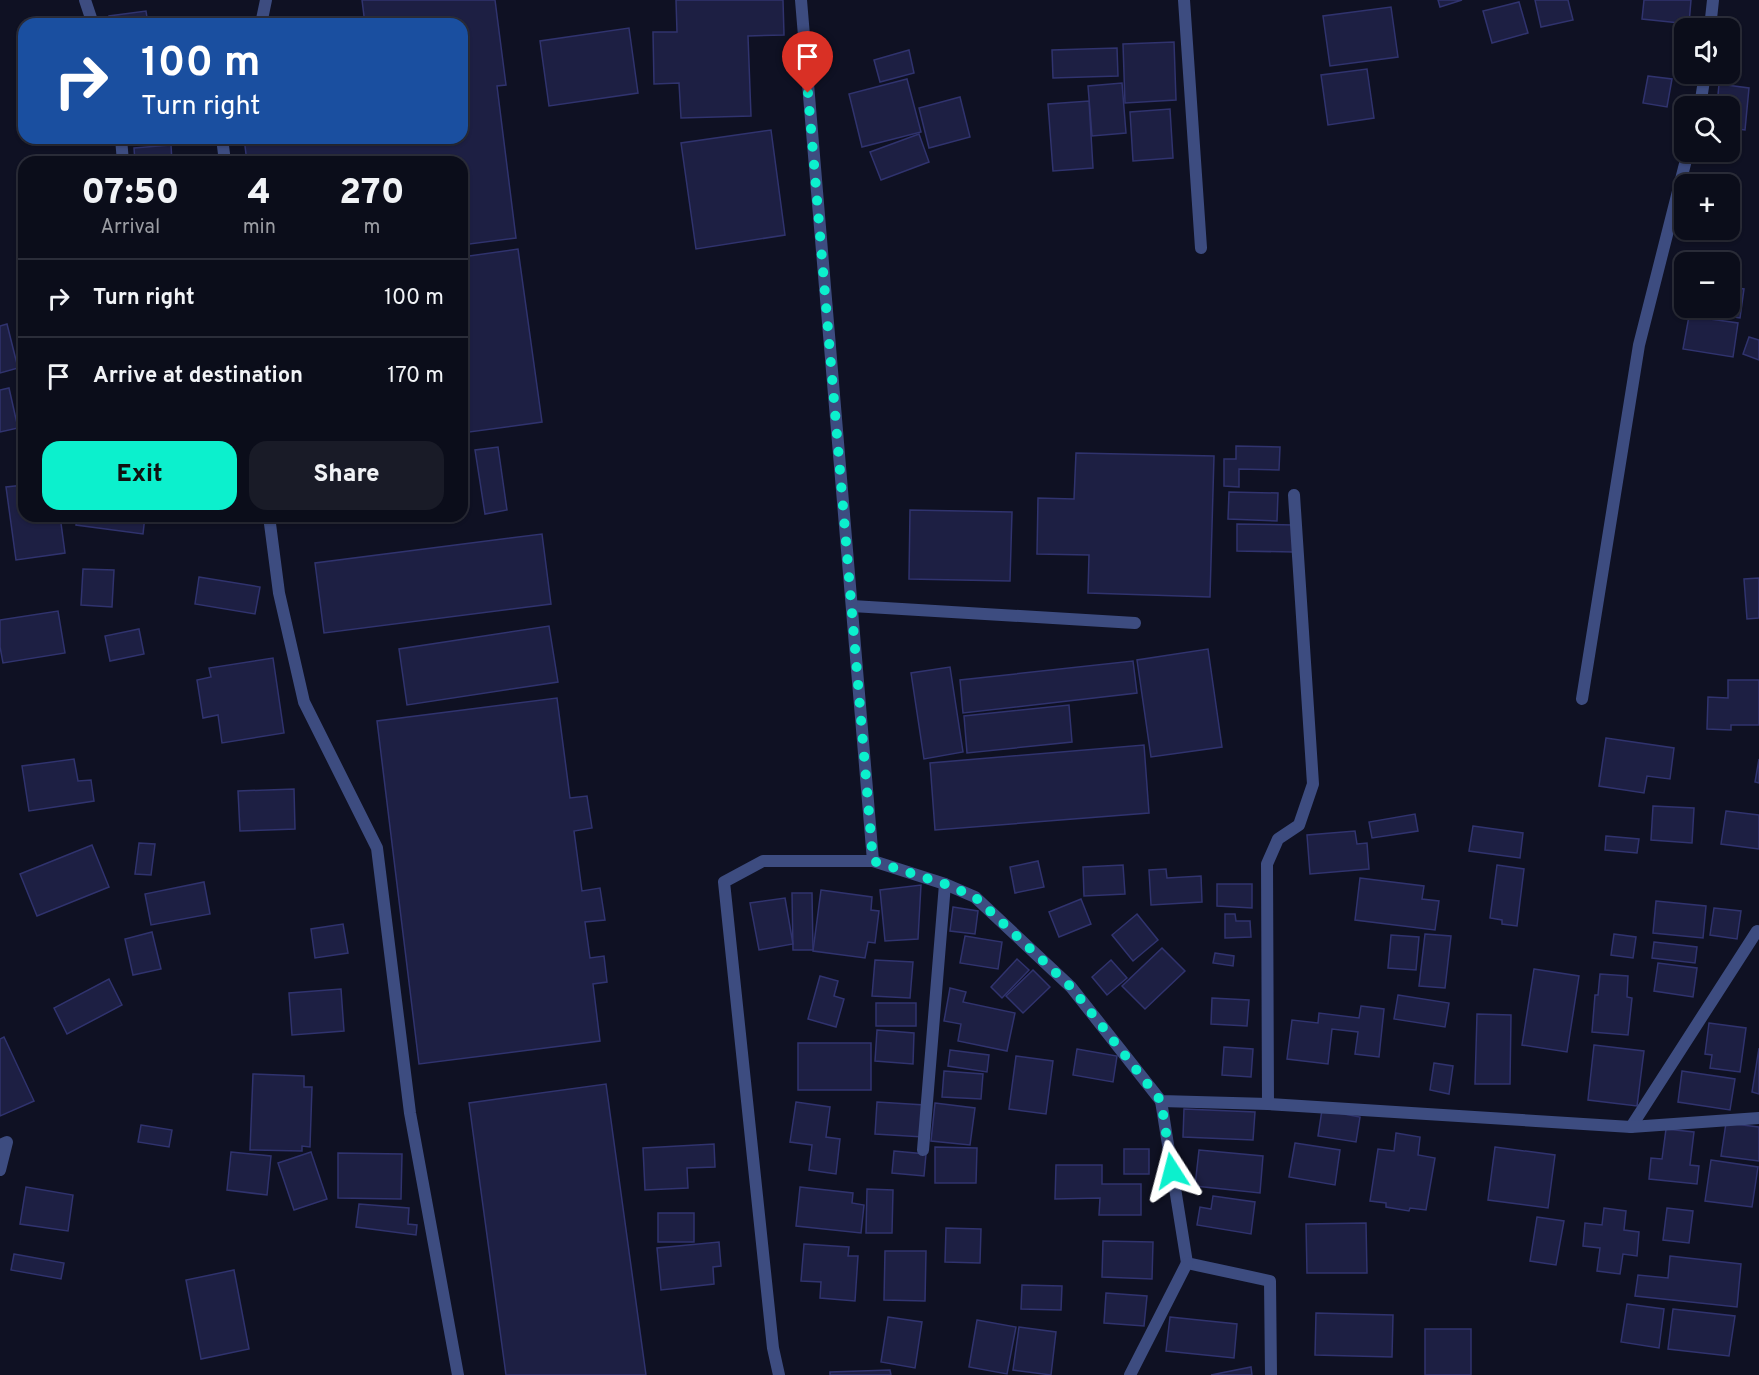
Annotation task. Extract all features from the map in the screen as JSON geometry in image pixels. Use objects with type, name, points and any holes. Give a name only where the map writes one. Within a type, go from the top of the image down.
[{"type":"street","points":[[86,0],[91,18]]},
{"type":"street","points":[[262,18],[266,0]]},
{"type":"street","points":[[801,0],[873,861]]},
{"type":"street","points":[[1184,0],[1201,248]]},
{"type":"street","points":[[1711,18],[1713,0]]},
{"type":"street","points":[[1582,699],[1639,345],[1685,162]]},
{"type":"street","points":[[1268,1104],[1267,864],[1278,839],[1299,825],[1313,784],[1294,495]]},
{"type":"street","points":[[270,522],[279,593],[304,702],[377,848],[410,1113],[458,1375]]},
{"type":"street","points":[[852,606],[1135,623]]},
{"type":"street","points":[[779,1375],[773,1348],[724,882],[763,861],[873,861],[945,884],[975,897],[1071,987],[1161,1101],[1187,1263],[1130,1375]]},
{"type":"street","points":[[923,1150],[945,884]]},
{"type":"street","points":[[1631,1127],[1756,932]]},
{"type":"street","points":[[1161,1101],[1268,1104],[1631,1127],[1759,1118]]},
{"type":"street","points":[[0,1145],[7,1142],[0,1170]]},
{"type":"street","points":[[1187,1263],[1270,1281],[1271,1375]]},
{"type":"building","points":[[362,0],[495,0],[506,85],[497,86],[516,238],[468,244],[468,156],[246,156],[245,144],[468,144],[468,18],[364,18]]},
{"type":"building","points":[[676,0],[783,0],[784,35],[748,36],[751,116],[681,118],[679,83],[654,84],[653,32],[677,32]]},
{"type":"building","points":[[1438,0],[1462,0],[1440,7]]},
{"type":"building","points":[[1535,0],[1568,0],[1573,20],[1541,27]]},
{"type":"building","points":[[1644,0],[1691,0],[1690,18],[1674,18],[1674,22],[1642,19]]},
{"type":"building","points":[[1519,2],[1528,33],[1492,43],[1483,11]]},
{"type":"building","points":[[1391,7],[1398,57],[1330,66],[1323,16]]},
{"type":"building","points":[[146,11],[147,18],[109,18],[109,16]]},
{"type":"building","points":[[629,28],[638,93],[549,106],[540,41]]},
{"type":"building","points":[[1174,42],[1176,100],[1125,103],[1123,44]]},
{"type":"building","points":[[1117,48],[1118,76],[1053,78],[1052,50]]},
{"type":"building","points":[[909,50],[914,73],[880,82],[874,60]]},
{"type":"building","points":[[1367,69],[1374,118],[1328,125],[1321,75]]},
{"type":"building","points":[[1648,76],[1672,79],[1667,107],[1643,103]]},
{"type":"building","points":[[907,79],[921,132],[862,147],[849,94]]},
{"type":"building","points":[[1122,83],[1126,133],[1092,136],[1088,86]]},
{"type":"building","points":[[1719,84],[1749,88],[1745,130],[1740,129],[1740,96],[1718,96]]},
{"type":"building","points":[[960,97],[970,137],[929,148],[919,108]]},
{"type":"building","points":[[1089,101],[1093,168],[1053,171],[1048,104]]},
{"type":"building","points":[[1170,109],[1173,158],[1133,161],[1130,112]]},
{"type":"building","points":[[771,130],[785,235],[696,249],[681,143]]},
{"type":"building","points":[[919,134],[929,162],[881,180],[870,152]]},
{"type":"building","points":[[171,145],[172,156],[135,156],[134,148]]},
{"type":"building","points":[[518,249],[542,422],[468,432],[468,256]]},
{"type":"building","points":[[1740,288],[1744,289],[1740,318]]},
{"type":"building","points":[[1689,318],[1738,323],[1733,357],[1683,349]]},
{"type":"building","points":[[7,324],[18,368],[0,373],[0,326]]},
{"type":"building","points":[[1749,337],[1759,340],[1759,360],[1743,354]]},
{"type":"building","points":[[9,388],[18,428],[0,432],[0,390]]},
{"type":"building","points":[[1236,446],[1280,447],[1279,470],[1239,469],[1239,487],[1224,486],[1224,459],[1236,459]]},
{"type":"building","points":[[498,447],[507,510],[485,514],[475,450]]},
{"type":"building","points":[[1076,453],[1214,456],[1210,597],[1088,593],[1089,555],[1037,554],[1038,498],[1074,499]]},
{"type":"building","points":[[18,486],[18,522],[61,522],[65,553],[16,560],[6,487]]},
{"type":"building","points":[[1229,492],[1278,493],[1277,521],[1228,519]]},
{"type":"building","points":[[910,510],[1012,512],[1010,581],[909,579]]},
{"type":"building","points":[[76,522],[144,522],[143,534],[76,525]]},
{"type":"building","points":[[1237,524],[1294,525],[1293,552],[1237,551]]},
{"type":"building","points":[[542,534],[551,604],[324,633],[315,563]]},
{"type":"building","points":[[83,569],[114,570],[112,607],[81,605]]},
{"type":"building","points":[[199,577],[260,587],[255,614],[195,604]]},
{"type":"building","points":[[1759,578],[1759,618],[1747,619],[1744,579]]},
{"type":"building","points":[[58,611],[65,653],[3,663],[0,647],[0,620]]},
{"type":"building","points":[[549,626],[558,682],[407,705],[399,649]]},
{"type":"building","points":[[139,629],[144,654],[110,661],[105,636]]},
{"type":"building","points":[[1208,649],[1222,747],[1151,757],[1137,660]]},
{"type":"building","points":[[273,658],[284,733],[222,743],[218,715],[203,718],[197,680],[211,677],[209,668]]},
{"type":"building","points":[[1133,661],[1137,693],[963,713],[960,680]]},
{"type":"building","points":[[950,667],[963,752],[924,759],[911,673]]},
{"type":"building","points":[[1728,680],[1759,680],[1759,725],[1731,725],[1731,730],[1707,729],[1708,697],[1728,698]]},
{"type":"building","points":[[557,698],[570,798],[587,796],[592,828],[574,831],[582,891],[600,888],[605,920],[585,922],[590,958],[604,956],[607,982],[593,984],[600,1041],[419,1064],[377,721]]},
{"type":"building","points":[[1069,705],[1072,742],[967,753],[964,716]]},
{"type":"building","points":[[1606,738],[1674,748],[1670,779],[1647,776],[1644,793],[1599,786]]},
{"type":"building","points":[[1144,745],[1149,813],[935,830],[930,763]]},
{"type":"building","points":[[74,759],[78,781],[91,780],[94,801],[29,811],[22,766]]},
{"type":"building","points":[[1759,759],[1759,783],[1755,782]]},
{"type":"building","points":[[294,789],[295,829],[240,831],[238,791]]},
{"type":"building","points":[[1653,806],[1694,808],[1692,843],[1651,840]]},
{"type":"building","points":[[1726,811],[1759,815],[1759,849],[1721,844]]},
{"type":"building","points":[[1415,814],[1418,831],[1372,838],[1369,822]]},
{"type":"building","points":[[1473,826],[1523,833],[1520,858],[1469,851]]},
{"type":"building","points":[[1355,831],[1357,844],[1367,843],[1369,869],[1310,874],[1307,835]]},
{"type":"building","points":[[1606,836],[1639,839],[1637,853],[1605,850]]},
{"type":"building","points":[[139,843],[155,844],[151,875],[135,874]]},
{"type":"building","points":[[92,845],[109,887],[37,916],[20,874]]},
{"type":"building","points":[[1038,861],[1044,887],[1015,893],[1010,867]]},
{"type":"building","points":[[1123,865],[1125,894],[1084,896],[1083,867]]},
{"type":"building","points":[[1497,865],[1524,869],[1517,926],[1502,924],[1502,920],[1490,918]]},
{"type":"building","points":[[1166,869],[1167,878],[1201,876],[1202,902],[1151,905],[1149,870]]},
{"type":"building","points":[[1360,878],[1424,886],[1422,899],[1439,901],[1435,930],[1355,920]]},
{"type":"building","points":[[204,882],[210,914],[151,925],[145,894]]},
{"type":"building","points":[[1217,884],[1252,884],[1252,908],[1217,906]]},
{"type":"building","points":[[921,885],[918,939],[885,941],[880,890]]},
{"type":"building","points":[[821,890],[872,897],[871,910],[879,911],[875,943],[868,942],[865,958],[813,951]]},
{"type":"building","points":[[792,893],[812,893],[813,950],[793,950]]},
{"type":"building","points":[[785,898],[793,944],[759,950],[750,903]]},
{"type":"building","points":[[1081,899],[1091,924],[1059,937],[1049,912]]},
{"type":"building","points":[[1656,901],[1706,906],[1703,938],[1653,933]]},
{"type":"building","points":[[953,907],[978,911],[975,934],[950,931]]},
{"type":"building","points":[[1714,908],[1741,911],[1737,939],[1710,935]]},
{"type":"building","points":[[1137,914],[1158,940],[1133,961],[1112,935]]},
{"type":"building","points":[[1225,914],[1235,914],[1236,921],[1250,921],[1251,937],[1225,938]]},
{"type":"building","points":[[343,924],[348,953],[315,958],[311,929]]},
{"type":"building","points":[[152,932],[161,969],[133,975],[125,939]]},
{"type":"building","points":[[1425,934],[1451,936],[1445,988],[1419,986]]},
{"type":"building","points":[[1614,934],[1636,937],[1633,958],[1611,955]]},
{"type":"building","points":[[1391,935],[1419,937],[1416,970],[1388,968]]},
{"type":"building","points":[[965,936],[1002,942],[998,969],[960,963]]},
{"type":"building","points":[[1654,942],[1697,947],[1695,963],[1652,958]]},
{"type":"building","points":[[1162,948],[1185,971],[1145,1009],[1122,986]]},
{"type":"building","points":[[1215,953],[1234,956],[1233,966],[1213,963]]},
{"type":"building","points":[[1017,959],[1029,970],[1002,998],[991,987]]},
{"type":"building","points":[[875,960],[913,962],[910,998],[872,996]]},
{"type":"building","points":[[1111,960],[1127,978],[1107,995],[1092,977]]},
{"type":"building","points":[[1658,963],[1697,968],[1693,997],[1654,991]]},
{"type":"building","points":[[1534,969],[1579,976],[1567,1052],[1522,1045]]},
{"type":"building","points":[[1033,970],[1050,987],[1023,1013],[1006,996]]},
{"type":"building","points":[[1600,974],[1628,976],[1627,997],[1632,998],[1628,1035],[1592,1032],[1595,995],[1598,995]]},
{"type":"building","points":[[820,976],[838,981],[834,996],[844,999],[836,1027],[808,1019]]},
{"type":"building","points":[[109,979],[122,1005],[67,1034],[54,1008]]},
{"type":"building","points":[[950,988],[966,992],[963,1002],[1015,1013],[1007,1051],[958,1041],[961,1024],[944,1021]]},
{"type":"building","points":[[341,989],[344,1031],[292,1035],[289,993]]},
{"type":"building","points":[[1398,995],[1449,1003],[1445,1027],[1394,1019]]},
{"type":"building","points":[[1212,998],[1249,1000],[1247,1026],[1211,1024]]},
{"type":"building","points":[[876,1003],[916,1003],[916,1026],[876,1026]]},
{"type":"building","points":[[1361,1006],[1384,1009],[1379,1057],[1355,1054],[1358,1032],[1332,1029],[1328,1064],[1287,1059],[1292,1020],[1318,1023],[1319,1013],[1359,1018]]},
{"type":"building","points":[[1477,1014],[1511,1015],[1510,1084],[1475,1084]]},
{"type":"building","points":[[1709,1023],[1746,1028],[1740,1072],[1710,1068],[1712,1055],[1705,1054]]},
{"type":"building","points":[[877,1030],[914,1033],[913,1064],[875,1061]]},
{"type":"building","points":[[4,1037],[34,1101],[0,1116],[0,1039]]},
{"type":"building","points":[[798,1043],[871,1043],[871,1090],[798,1090]]},
{"type":"building","points":[[1594,1045],[1644,1051],[1637,1106],[1588,1100]]},
{"type":"building","points":[[1224,1047],[1253,1049],[1251,1077],[1222,1075]]},
{"type":"building","points":[[1759,1048],[1759,1094],[1752,1092]]},
{"type":"building","points":[[1077,1049],[1117,1056],[1113,1082],[1073,1075]]},
{"type":"building","points":[[950,1050],[989,1055],[987,1072],[948,1066]]},
{"type":"building","points":[[1016,1056],[1053,1061],[1046,1114],[1009,1109]]},
{"type":"building","points":[[1434,1063],[1453,1066],[1449,1094],[1430,1090]]},
{"type":"building","points":[[944,1071],[983,1074],[981,1099],[942,1097]]},
{"type":"building","points":[[1682,1071],[1735,1079],[1730,1110],[1678,1102]]},
{"type":"building","points":[[253,1074],[304,1076],[304,1087],[312,1087],[310,1147],[302,1146],[302,1151],[250,1150]]},
{"type":"building","points":[[606,1084],[646,1375],[506,1375],[469,1103]]},
{"type":"building","points":[[796,1102],[830,1107],[826,1137],[840,1139],[836,1174],[809,1170],[812,1145],[790,1142]]},
{"type":"building","points":[[877,1102],[925,1105],[923,1137],[875,1134]]},
{"type":"building","points":[[935,1103],[975,1108],[970,1145],[931,1141]]},
{"type":"building","points":[[1184,1109],[1255,1112],[1253,1140],[1183,1137]]},
{"type":"building","points":[[1322,1110],[1360,1117],[1356,1142],[1318,1136]]},
{"type":"building","points":[[1726,1123],[1759,1127],[1759,1161],[1721,1156]]},
{"type":"building","points":[[141,1125],[172,1130],[169,1147],[138,1142]]},
{"type":"building","points":[[1666,1129],[1694,1132],[1690,1165],[1699,1166],[1697,1184],[1649,1179],[1651,1158],[1662,1159]]},
{"type":"building","points":[[1396,1133],[1420,1137],[1418,1155],[1435,1158],[1426,1210],[1410,1208],[1409,1211],[1386,1207],[1386,1203],[1370,1201],[1378,1149],[1394,1151]]},
{"type":"building","points":[[1295,1143],[1340,1150],[1335,1185],[1289,1177]]},
{"type":"building","points":[[714,1144],[715,1167],[687,1168],[688,1188],[645,1190],[643,1148]]},
{"type":"building","points":[[935,1147],[977,1148],[976,1183],[935,1183]]},
{"type":"building","points":[[1495,1147],[1555,1155],[1548,1208],[1488,1200]]},
{"type":"building","points":[[1124,1149],[1149,1149],[1149,1174],[1124,1174]]},
{"type":"building","points":[[1199,1150],[1263,1156],[1260,1193],[1195,1186]]},
{"type":"building","points":[[894,1151],[926,1154],[924,1176],[892,1173]]},
{"type":"building","points":[[231,1152],[271,1156],[267,1195],[227,1190]]},
{"type":"building","points":[[311,1152],[327,1199],[294,1210],[278,1163]]},
{"type":"building","points":[[338,1153],[402,1154],[401,1199],[338,1198]]},
{"type":"building","points":[[1711,1160],[1758,1167],[1752,1207],[1705,1201]]},
{"type":"building","points":[[1056,1165],[1102,1165],[1102,1184],[1141,1184],[1141,1215],[1099,1215],[1100,1198],[1055,1199]]},
{"type":"building","points":[[26,1187],[73,1195],[68,1231],[20,1224]]},
{"type":"building","points":[[800,1187],[853,1193],[852,1203],[864,1205],[861,1233],[796,1226]]},
{"type":"building","points":[[867,1189],[893,1190],[892,1233],[866,1233]]},
{"type":"building","points":[[1213,1196],[1255,1202],[1251,1234],[1197,1225],[1200,1207],[1211,1209]]},
{"type":"building","points":[[359,1204],[409,1208],[408,1224],[417,1225],[416,1235],[356,1227]]},
{"type":"building","points":[[1604,1208],[1626,1211],[1624,1230],[1639,1232],[1637,1256],[1623,1254],[1620,1274],[1597,1271],[1600,1248],[1583,1246],[1585,1223],[1602,1225]]},
{"type":"building","points":[[1667,1208],[1693,1211],[1689,1243],[1663,1240]]},
{"type":"building","points":[[658,1213],[694,1213],[694,1242],[658,1242]]},
{"type":"building","points":[[1537,1217],[1564,1221],[1556,1265],[1530,1261]]},
{"type":"building","points":[[1366,1223],[1367,1273],[1307,1273],[1306,1224]]},
{"type":"building","points":[[946,1228],[981,1229],[980,1263],[945,1262]]},
{"type":"building","points":[[1103,1241],[1153,1242],[1152,1279],[1102,1277]]},
{"type":"building","points":[[719,1242],[721,1266],[713,1267],[714,1284],[661,1290],[657,1248]]},
{"type":"building","points":[[804,1244],[849,1247],[848,1256],[858,1256],[855,1301],[820,1298],[821,1282],[801,1281]]},
{"type":"building","points":[[885,1251],[926,1251],[925,1301],[884,1300]]},
{"type":"building","points":[[14,1254],[64,1263],[61,1279],[11,1270]]},
{"type":"building","points":[[1670,1256],[1741,1264],[1737,1307],[1635,1296],[1638,1275],[1668,1278]]},
{"type":"building","points":[[234,1270],[249,1349],[201,1359],[186,1280]]},
{"type":"building","points":[[1022,1285],[1062,1286],[1061,1310],[1021,1309]]},
{"type":"building","points":[[1106,1293],[1147,1296],[1144,1326],[1104,1323]]},
{"type":"building","points":[[1627,1304],[1664,1309],[1659,1348],[1621,1342]]},
{"type":"building","points":[[1673,1309],[1735,1316],[1729,1356],[1668,1349]]},
{"type":"building","points":[[1316,1313],[1393,1315],[1392,1357],[1315,1355]]},
{"type":"building","points":[[888,1317],[922,1322],[915,1368],[881,1362]]},
{"type":"building","points":[[1170,1317],[1237,1324],[1234,1358],[1166,1351]]},
{"type":"building","points":[[977,1320],[1016,1327],[1007,1374],[969,1367]]},
{"type":"building","points":[[1019,1327],[1056,1332],[1051,1375],[1013,1370]]},
{"type":"building","points":[[1425,1329],[1471,1329],[1471,1375],[1425,1375]]},
{"type":"building","points":[[1251,1367],[1252,1375],[1211,1375]]},
{"type":"building","points":[[890,1370],[891,1375],[830,1375],[830,1372]]},
{"type":"route","points":[[808,93],[873,861],[945,884],[975,897],[1071,987],[1161,1101],[1172,1171]]}]
